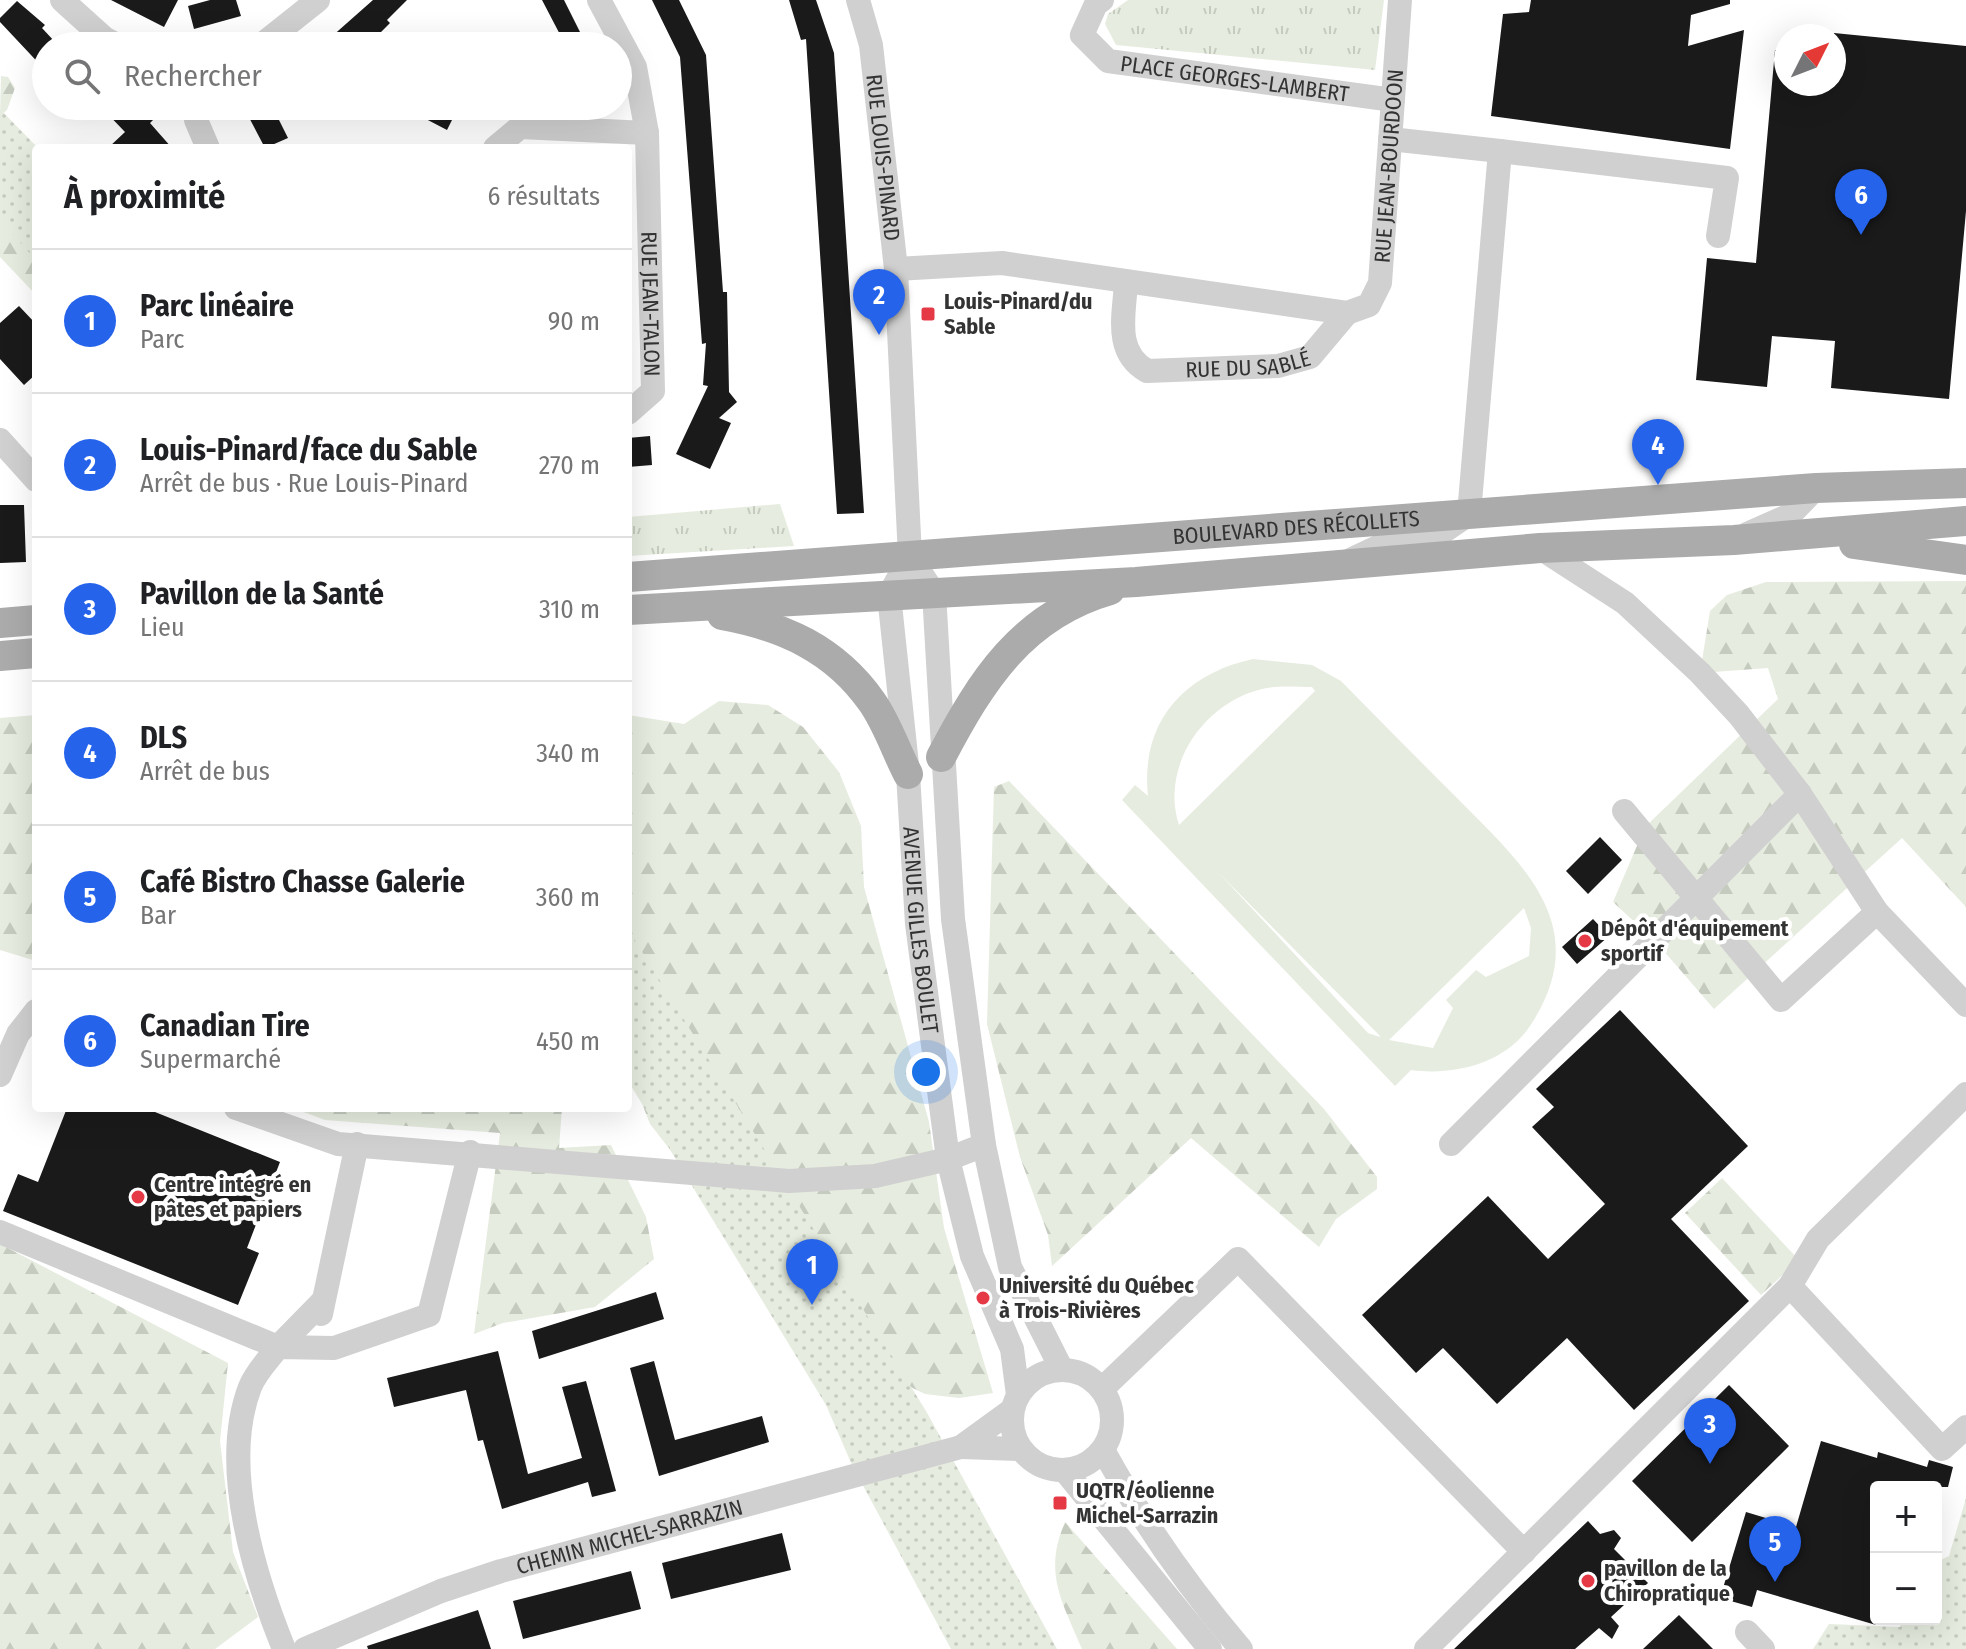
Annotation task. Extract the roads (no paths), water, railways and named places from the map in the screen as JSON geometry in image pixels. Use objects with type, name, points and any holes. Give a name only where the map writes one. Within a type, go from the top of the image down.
[{"type":"main road","name":"BOULEVARD DES RÉCOLLETS","points":[[632,577],[1816,488],[1931,486],[1966,480]]},
{"type":"main road","name":"BOULEVARD DES RÉCOLLETS","points":[[632,610],[1136,582],[1540,548],[1734,540],[1966,521]]},
{"type":"main road","points":[[1772,537],[1884,547],[1966,560]]},
{"type":"main road","points":[[941,757],[975,692],[1026,635],[1101,592],[1136,582]]},
{"type":"main road","points":[[676,607],[785,629],[827,653],[872,702],[908,774]]},
{"type":"main road","points":[[0,623],[32,620]]},
{"type":"main road","points":[[0,656],[32,653]]},
{"type":"street","points":[[62,0],[97,32]]},
{"type":"street","points":[[278,32],[318,0]]},
{"type":"street","name":"RUE JEAN-TALON","points":[[599,0],[616,32]]},
{"type":"street","name":"RUE LOUIS-PINARD","points":[[858,0],[871,45],[896,269],[910,557]]},
{"type":"street","name":"PLACE GEORGES-LAMBERT","points":[[1102,0],[1096,4],[1082,35],[1108,61],[1393,100]]},
{"type":"street","name":"RUE JEAN-BOURDOON","points":[[1347,313],[1369,305],[1380,283],[1400,0]]},
{"type":"street","name":"RUE JEAN-TALON","points":[[632,61],[647,133],[638,185],[653,391],[632,409]]},
{"type":"street","points":[[196,120],[206,144]]},
{"type":"street","points":[[500,144],[520,127],[647,133]]},
{"type":"street","points":[[1390,139],[1727,178],[1718,236]]},
{"type":"street","points":[[1339,565],[1384,544],[1444,531],[1469,514],[1500,151]]},
{"type":"street","name":"RUE DU SABLÉ","points":[[896,269],[1002,263],[1347,313]]},
{"type":"street","name":"RUE DU SABLÉ","points":[[1126,283],[1123,347],[1132,363],[1147,371],[1278,366],[1310,357],[1347,313]]},
{"type":"street","points":[[0,440],[32,476]]},
{"type":"street","points":[[1734,540],[1790,515],[1816,488]]},
{"type":"street","points":[[1540,548],[1625,603],[1700,673],[1739,715],[1800,794],[1877,912],[1966,1005]]},
{"type":"street","points":[[889,595],[910,557],[934,593]]},
{"type":"street","name":"AVENUE GILLES BOULET","points":[[934,593],[941,757],[953,919],[984,1145],[1010,1267],[1062,1370]]},
{"type":"street","name":"AVENUE GILLES BOULET","points":[[889,595],[908,774],[917,924],[948,1159],[972,1256],[1012,1349],[1015,1402],[1011,1425],[1020,1449]]},
{"type":"street","points":[[1451,1144],[1800,794]]},
{"type":"street","points":[[1624,811],[1781,1000],[1877,912]]},
{"type":"street","points":[[917,924],[953,919]]},
{"type":"street","points":[[0,1075],[18,1034],[32,1016]]},
{"type":"street","points":[[1426,1649],[1790,1286],[1818,1239],[1966,1094]]},
{"type":"street","points":[[247,1112],[338,1144],[470,1152],[789,1181],[875,1176],[948,1159],[984,1145]]},
{"type":"street","points":[[314,1347],[357,1144]]},
{"type":"street","points":[[0,1232],[278,1347],[334,1348],[429,1315],[470,1152]]},
{"type":"street","points":[[1102,1389],[1238,1259],[1524,1552]]},
{"type":"street","points":[[1790,1286],[1942,1449],[1966,1427]]},
{"type":"street","points":[[284,1649],[260,1589],[246,1533],[239,1447],[251,1383],[278,1347],[323,1301]]},
{"type":"street","points":[[1015,1402],[1037,1376],[1062,1370],[1091,1379],[1102,1389],[1112,1419],[1103,1450],[1079,1468],[1065,1471],[1035,1463],[1020,1449]]},
{"type":"street","name":"CHEMIN MICHEL-SARRAZIN","points":[[961,1447],[1015,1402]]},
{"type":"street","name":"CHEMIN MICHEL-SARRAZIN","points":[[305,1649],[441,1591],[501,1571],[961,1447],[1020,1449]]},
{"type":"street","points":[[1103,1450],[1137,1512],[1209,1612],[1241,1649]]},
{"type":"street","points":[[1065,1471],[1210,1649]]},
{"type":"place","name":"Canadian Tire","points":[[1861,235]]},
{"type":"place","name":"Louis-Pinard/du Sable","points":[[928,314]]},
{"type":"place","name":"Louis-Pinard/face du Sable","points":[[879,335]]},
{"type":"place","name":"DLS","points":[[1658,485]]},
{"type":"place","name":"Dépôt d'équipement sportif","points":[[1585,941]]},
{"type":"place","name":"Centre intégré en pâtes et papiers","points":[[138,1197]]},
{"type":"place","name":"Université du Québec à Trois-Rivières","points":[[983,1298]]},
{"type":"place","name":"Parc linéaire","points":[[812,1305]]},
{"type":"place","name":"Pavillon de la Santé","points":[[1710,1464]]},
{"type":"place","name":"UQTR/éolienne Michel-Sarrazin","points":[[1060,1503]]},
{"type":"place","name":"pavillon de la Chiropratique","points":[[1588,1581]]},
{"type":"place","name":"Café Bistro Chasse Galerie","points":[[1775,1582]]}]
